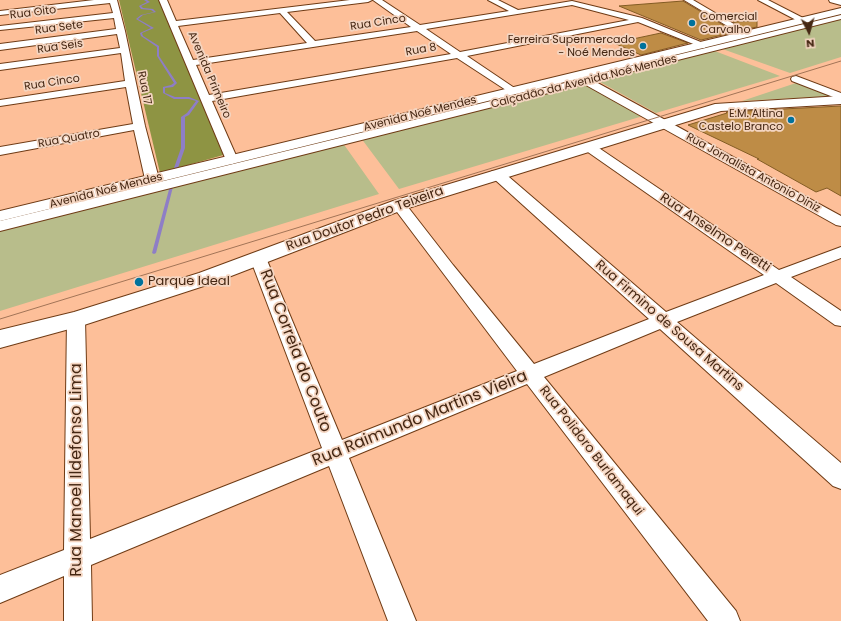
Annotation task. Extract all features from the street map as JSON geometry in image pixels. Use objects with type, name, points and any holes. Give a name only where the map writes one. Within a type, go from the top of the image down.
[{"type":"main road","name":"Avenida Noé Mendes","points":[[0,216],[512,92],[582,79],[704,45],[841,12]]},
{"type":"main road","name":"Rua Doutor Pedro Teixeira","points":[[0,339],[76,319],[206,278],[399,205],[664,124],[732,105],[841,100]]},
{"type":"street","points":[[0,13],[113,0]]},
{"type":"street","name":"Rua 17","points":[[113,0],[121,31],[139,126],[152,180]]},
{"type":"street","name":"Avenida Primeiro","points":[[164,0],[232,160]]},
{"type":"street","points":[[175,24],[368,0]]},
{"type":"street","points":[[377,0],[512,92]]},
{"type":"street","points":[[492,0],[517,12]]},
{"type":"street","points":[[688,0],[747,34]]},
{"type":"street","points":[[762,0],[803,20]]},
{"type":"street","points":[[833,0],[841,3]]},
{"type":"street","name":"Rua Cinco","points":[[191,63],[419,28],[568,3],[639,20]]},
{"type":"street","points":[[282,11],[314,44]]},
{"type":"street","name":"Rua Oito","points":[[0,28],[117,14]]},
{"type":"street","name":"Calçadão da Avenida Noé Mendes","points":[[0,226],[582,79],[841,17]]},
{"type":"street","points":[[639,20],[704,45]]},
{"type":"street","name":"Rua 8","points":[[207,99],[459,55],[639,20]]},
{"type":"street","name":"Rua Sete","points":[[0,46],[121,31]]},
{"type":"street","name":"Rua Seis","points":[[0,67],[124,50]]},
{"type":"street","name":"Rua Jornalista Antonio Diniz","points":[[582,79],[841,222]]},
{"type":"street","points":[[796,79],[841,97]]},
{"type":"street","name":"Rua Cinco","points":[[0,103],[131,83]]},
{"type":"street","name":"Rua Quatro","points":[[0,151],[139,126]]},
{"type":"street","name":"Rua Anselmo Peretti","points":[[589,146],[841,320]]},
{"type":"street","name":"Rua Firmino de Sousa Martins","points":[[497,174],[841,478]]},
{"type":"street","name":"Rua Polidoro Burlamaqui","points":[[399,205],[530,375],[726,621]]},
{"type":"street","name":"Rua Raimundo Martins Vieira","points":[[0,588],[77,559],[664,320],[841,252]]},
{"type":"street","name":"Rua Correia do Couto","points":[[258,258],[402,621]]},
{"type":"street","name":"Rua Manoel Ildefonso Lima","points":[[76,319],[78,621]]},
{"type":"green space","points":[[119,0],[161,0],[227,154],[160,173]]},
{"type":"green space","points":[[841,15],[841,57],[790,73],[714,46]]},
{"type":"green space","points":[[707,48],[780,76],[656,113],[591,77]]},
{"type":"green space","points":[[578,79],[643,116],[399,189],[358,134]]},
{"type":"green space","points":[[799,82],[834,96],[742,101]]},
{"type":"green space","points":[[340,139],[379,194],[0,311],[0,223]]},
{"type":"building","name":"Comercial Carvalho","points":[[683,1],[735,32],[701,40],[619,6]]},
{"type":"building","points":[[757,21],[757,27],[746,29],[733,22]]},
{"type":"building","name":"Ferreira Supermercado - Noé Mendes","points":[[661,33],[688,43],[641,55],[614,43]]},
{"type":"building","points":[[841,106],[841,196],[827,188],[816,192],[757,159],[759,159],[688,125],[727,113],[726,112]]},
{"type":"waterway","points":[[145,0],[149,2],[140,6],[142,9],[152,9],[155,12],[142,15],[137,19],[153,28],[141,33],[142,36],[158,47],[158,56],[176,83],[172,86],[164,88],[164,93],[175,98],[189,98],[198,101],[188,114],[183,117],[183,148],[176,168]]},
{"type":"waterway","points":[[154,253],[172,183]]},
{"type":"tram line","points":[[0,319],[841,61]]},
{"type":"place","name":"Comercial Carvalho","points":[[692,23]]},
{"type":"place","name":"Ferreira Supermercado - Noé Mendes","points":[[643,46]]},
{"type":"place","name":"E.M. Altina Castelo Branco","points":[[791,120]]},
{"type":"place","name":"Parque Ideal","points":[[139,282]]}]
